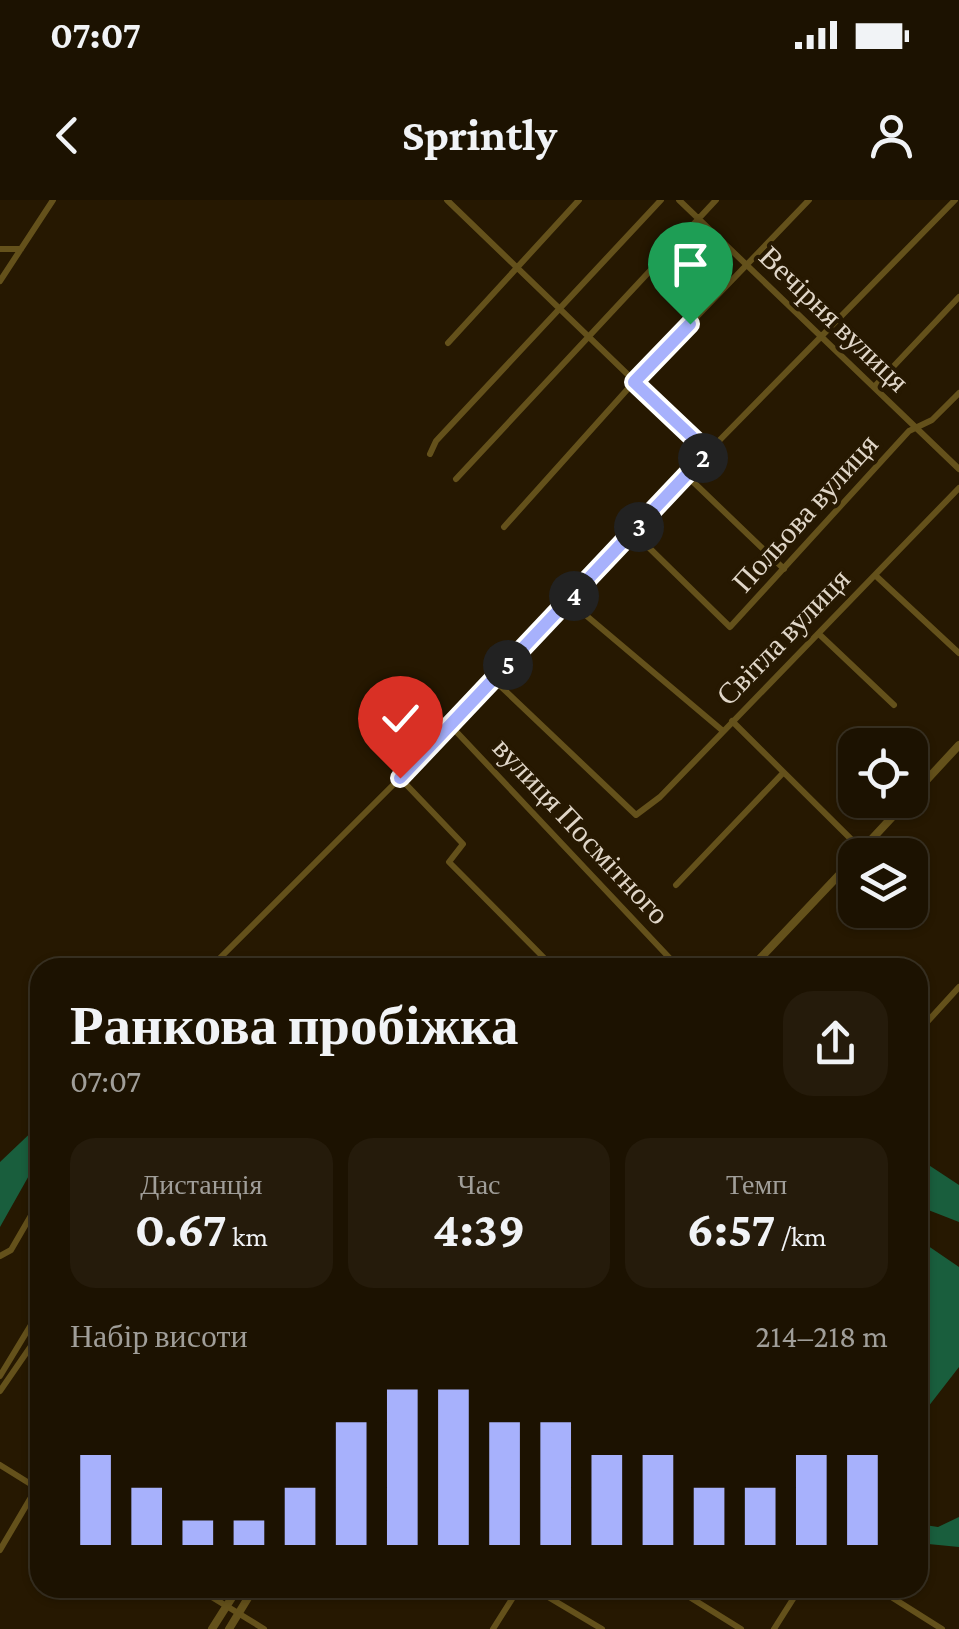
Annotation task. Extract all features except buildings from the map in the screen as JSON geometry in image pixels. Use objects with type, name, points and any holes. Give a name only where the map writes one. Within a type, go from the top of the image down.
[{"type":"street","points":[[0,281],[52,200]]},
{"type":"street","points":[[447,200],[708,452]]},
{"type":"street","points":[[448,343],[579,200]]},
{"type":"street","points":[[430,454],[436,441],[662,200]]},
{"type":"street","name":"Вечірня вулиця","points":[[679,200],[959,469]]},
{"type":"street","points":[[456,479],[716,200]]},
{"type":"street","points":[[504,527],[634,382],[809,200]]},
{"type":"street","points":[[220,958],[400,778],[708,452],[956,200]]},
{"type":"street","points":[[0,250],[21,249]]},
{"type":"street","points":[[874,387],[959,297]]},
{"type":"street","name":"Польова вулиця","points":[[634,533],[730,627],[913,428],[932,420],[959,393]]},
{"type":"street","points":[[687,476],[784,569]]},
{"type":"street","name":"Світла вулиця","points":[[494,680],[636,815],[959,488]]},
{"type":"street","points":[[875,575],[959,654]]},
{"type":"street","points":[[569,601],[722,731]]},
{"type":"street","points":[[819,634],[894,705]]},
{"type":"street","points":[[732,722],[843,838]]},
{"type":"street","name":"вулиця Посмітного","points":[[450,725],[670,958]]},
{"type":"street","points":[[928,778],[959,745]]},
{"type":"street","points":[[676,885],[783,772]]},
{"type":"street","points":[[400,778],[463,844],[449,862],[544,958]]},
{"type":"street","points":[[873,838],[891,818]]},
{"type":"street","points":[[761,958],[838,876]]},
{"type":"street","points":[[928,1021],[959,987]]},
{"type":"street","points":[[0,1256],[11,1250],[30,1217]]},
{"type":"street","points":[[0,1376],[30,1326]]},
{"type":"street","points":[[0,1391],[30,1348]]},
{"type":"street","points":[[0,1464],[30,1482]]},
{"type":"street","points":[[0,1550],[30,1502]]},
{"type":"street","points":[[214,1598],[264,1629]]},
{"type":"street","points":[[212,1629],[232,1598]]},
{"type":"street","points":[[229,1629],[248,1598]]},
{"type":"street","points":[[493,1629],[513,1598]]},
{"type":"street","points":[[550,1598],[602,1629]]},
{"type":"street","points":[[690,1598],[741,1629]]},
{"type":"street","points":[[774,1629],[794,1598]]},
{"type":"street","points":[[893,1598],[942,1629]]},
{"type":"green space","points":[[30,1134],[30,1174],[0,1227],[0,1162]]},
{"type":"green space","points":[[928,1165],[959,1185],[959,1222],[928,1210]]},
{"type":"green space","points":[[928,1246],[959,1267],[959,1367],[928,1407]]},
{"type":"green space","points":[[959,1517],[959,1547],[928,1544],[928,1526],[938,1527]]},
{"type":"route","points":[[400,778],[708,452],[634,382],[690,324]]}]
